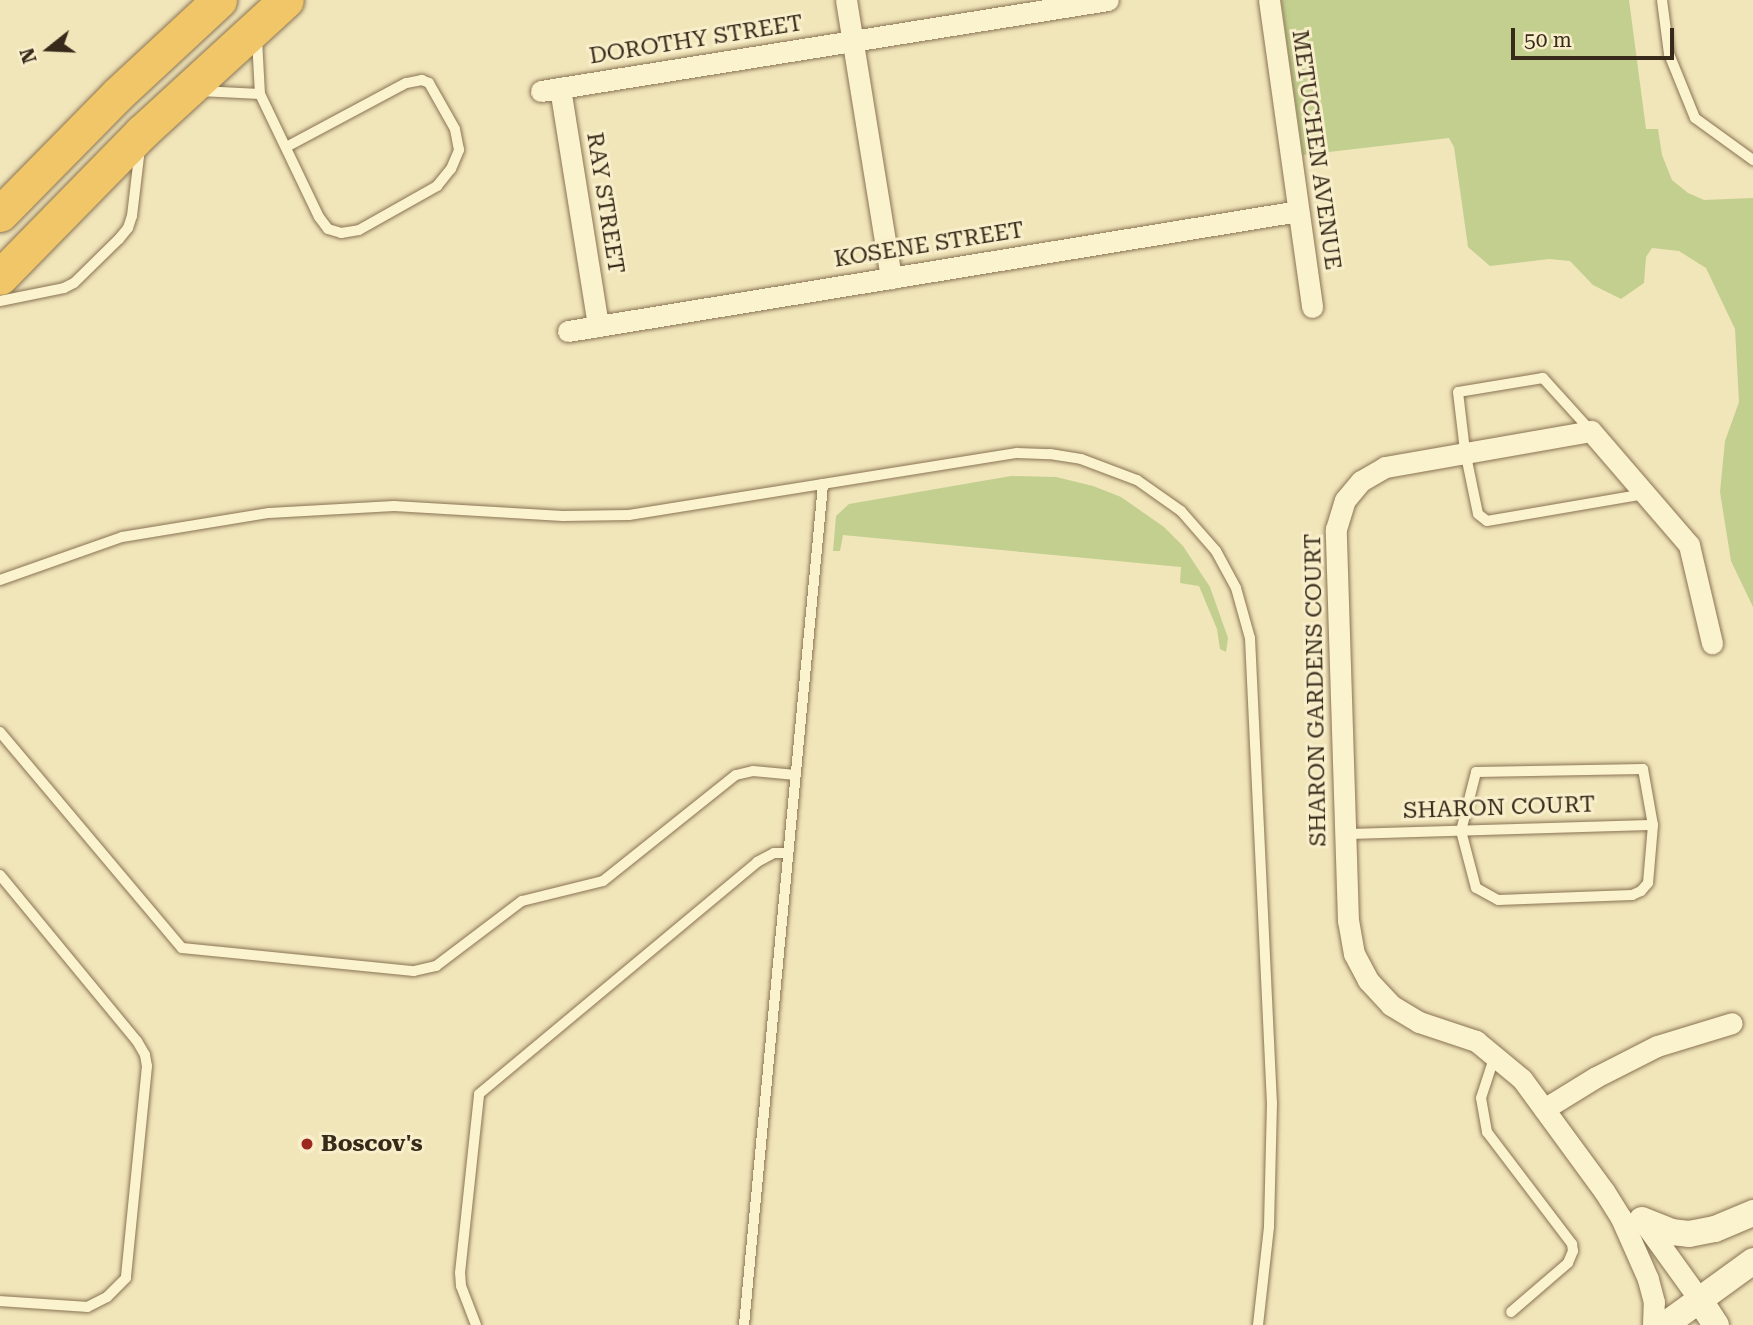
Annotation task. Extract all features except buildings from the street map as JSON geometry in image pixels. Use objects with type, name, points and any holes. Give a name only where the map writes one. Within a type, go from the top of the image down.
[{"type":"highway","points":[[0,214],[118,94],[219,0]]},
{"type":"highway","points":[[0,277],[142,132],[286,0]]},
{"type":"street","points":[[846,0],[891,278]]},
{"type":"street","name":"DOROTHY STREET","points":[[550,90],[1108,0]]},
{"type":"street","name":"METUCHEN AVENUE","points":[[1269,0],[1312,307]]},
{"type":"street","name":"RAY STREET","points":[[550,90],[598,326]]},
{"type":"street","name":"KOSENE STREET","points":[[568,331],[1298,211]]},
{"type":"street","points":[[1591,431],[1689,545],[1712,643]]},
{"type":"street","name":"SHARON GARDENS COURT","points":[[1591,431],[1385,467],[1360,481],[1345,500],[1336,529],[1348,921],[1354,954],[1368,980],[1391,1005],[1419,1022],[1476,1041],[1515,1072],[1544,1109],[1604,1191],[1648,1279],[1654,1302],[1653,1325]]},
{"type":"street","points":[[1544,1109],[1596,1077],[1657,1046],[1732,1023]]},
{"type":"street","name":"SHARON GARDENS COURT","points":[[1604,1191],[1642,1220],[1699,1299]]},
{"type":"street","points":[[1642,1220],[1661,1229],[1689,1234],[1714,1229],[1753,1213]]},
{"type":"street","points":[[1665,1325],[1753,1261]]},
{"type":"street","points":[[1699,1299],[1716,1325]]},
{"type":"lane","points":[[1662,0],[1669,54],[1695,118],[1753,160]]},
{"type":"lane","points":[[256,27],[260,94],[319,217],[328,229],[341,233],[359,230],[437,187],[451,169],[459,150],[455,129],[429,83],[422,80],[406,83],[286,148]]},
{"type":"lane","points":[[187,90],[260,94]]},
{"type":"lane","points":[[0,301],[64,288],[74,283],[119,239],[128,228],[132,216],[142,132]]},
{"type":"lane","points":[[1591,431],[1543,378],[1458,392],[1465,451],[1478,514],[1487,521],[1645,494]]},
{"type":"lane","points":[[0,580],[122,537],[269,513],[394,506],[562,516],[613,516],[1017,453],[1050,453],[1081,459],[1137,480],[1171,502],[1201,531],[1231,575],[1244,612],[1251,651],[1272,1103],[1269,1227],[1258,1325]]},
{"type":"lane","points":[[744,1325],[823,484]]},
{"type":"lane","points":[[0,732],[182,948],[414,971],[436,966],[522,901],[603,881],[736,775],[753,771],[796,775]]},
{"type":"lane","points":[[1643,769],[1653,825],[1648,883],[1632,895],[1498,900],[1476,888],[1461,831],[1469,809],[1476,772],[1643,769]]},
{"type":"lane","name":"SHARON COURT","points":[[1346,834],[1653,825]]},
{"type":"lane","points":[[476,1325],[461,1286],[460,1273],[479,1094],[757,862],[774,853],[788,853]]},
{"type":"lane","points":[[0,875],[137,1041],[145,1055],[147,1066],[126,1278],[113,1292],[93,1305],[63,1307],[0,1301]]},
{"type":"lane","points":[[1495,1055],[1481,1098],[1487,1132],[1573,1244],[1568,1263],[1510,1312]]},
{"type":"green space","points":[[1281,0],[1629,0],[1646,129],[1658,129],[1662,155],[1672,180],[1688,193],[1704,200],[1753,198],[1753,607],[1731,561],[1720,492],[1725,441],[1739,402],[1735,329],[1706,268],[1679,251],[1652,248],[1646,257],[1644,283],[1621,299],[1593,285],[1570,261],[1549,259],[1490,266],[1468,247],[1454,147],[1449,138],[1303,155]]},
{"type":"green space","points":[[1011,476],[1056,477],[1093,486],[1121,497],[1164,527],[1183,546],[1210,587],[1228,638],[1226,652],[1220,649],[1217,629],[1199,586],[1180,583],[1181,567],[843,535],[840,551],[833,551],[836,516],[849,504]]},
{"type":"place","name":"Boscov's","points":[[307,1144]]}]
